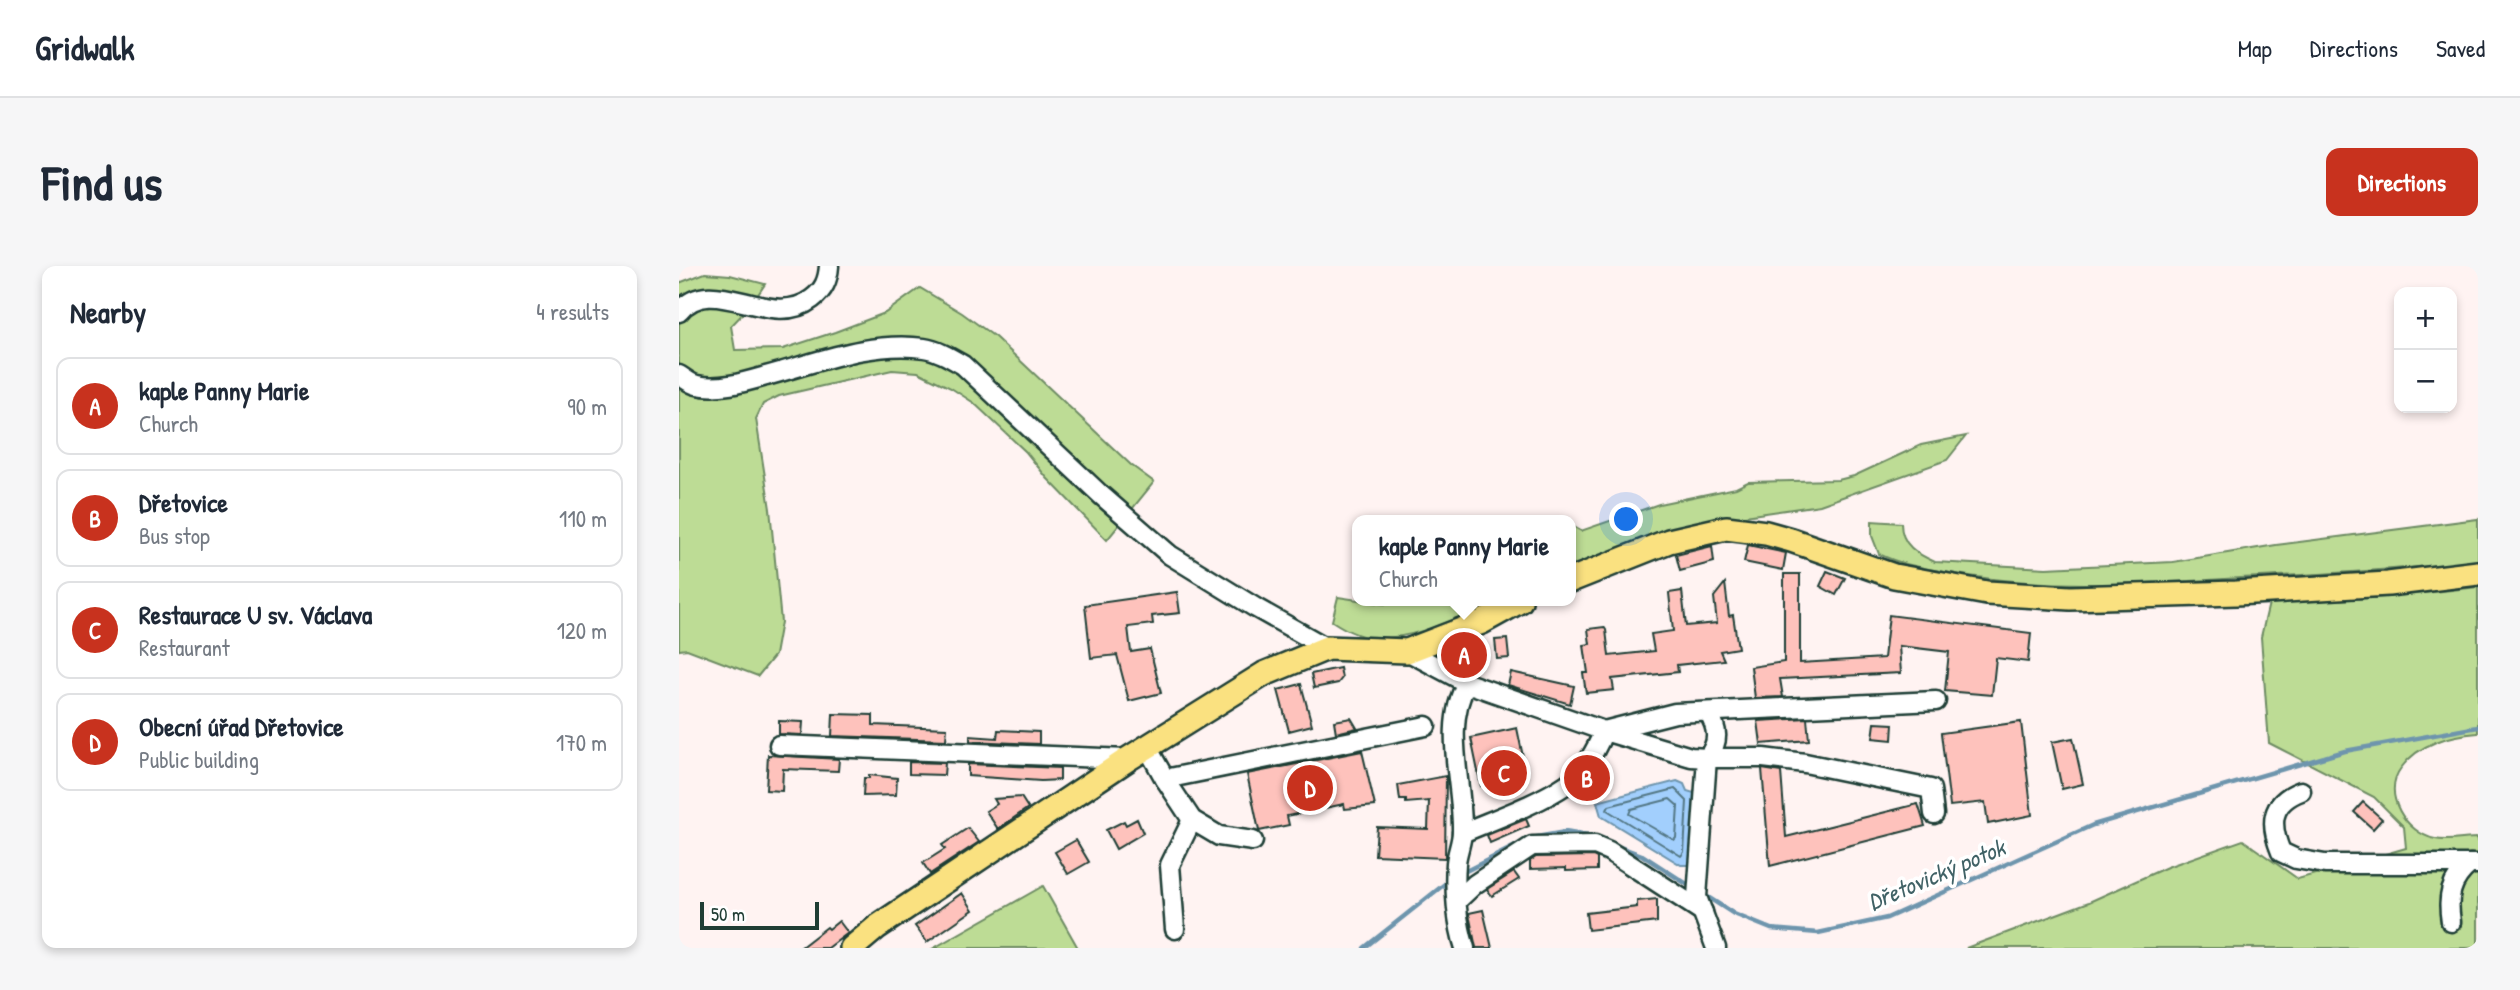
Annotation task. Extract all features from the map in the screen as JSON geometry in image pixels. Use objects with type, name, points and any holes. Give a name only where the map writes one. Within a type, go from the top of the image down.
[{"type":"main road","points":[[1576,578],[1669,541],[1726,528],[1766,533],[1791,540],[1894,576],[1987,593],[2070,598],[2236,593],[2388,584],[2478,573]]},
{"type":"main road","points":[[852,948],[877,927],[1138,753],[1264,674],[1327,648],[1408,651],[1482,622],[1511,606]]},
{"type":"street","points":[[679,312],[685,305],[704,296],[728,298],[779,310],[800,307],[815,297],[827,283],[829,266]]},
{"type":"street","points":[[679,374],[696,385],[716,387],[859,351],[894,346],[925,348],[944,354],[963,365],[1101,495],[1170,555],[1327,648]]},
{"type":"street","points":[[1408,651],[1467,683],[1604,731],[1691,757],[1763,758],[1805,763],[1931,789],[1934,814]]},
{"type":"street","points":[[1465,948],[1459,928],[1457,893],[1456,863],[1462,833],[1455,726],[1458,698],[1467,683]]},
{"type":"street","points":[[1604,731],[1675,713],[1936,701]]},
{"type":"street","points":[[1708,712],[1717,727],[1716,747],[1707,758],[1697,897],[1716,948]]},
{"type":"street","points":[[1165,779],[1426,726]]},
{"type":"street","points":[[1462,833],[1527,805],[1568,783],[1595,753],[1604,731]]},
{"type":"street","points":[[779,745],[1138,753],[1165,779],[1192,820],[1219,836],[1253,841]]},
{"type":"street","points":[[2301,792],[2290,795],[2280,804],[2273,824],[2281,852],[2296,859],[2325,864],[2474,864]]},
{"type":"street","points":[[1175,929],[1170,864],[1192,820]]},
{"type":"street","points":[[1457,893],[1532,846],[1595,845],[1609,850],[1703,912]]},
{"type":"street","points":[[2451,922],[2449,895],[2459,872],[2474,864]]},
{"type":"green space","points":[[705,273],[730,275],[765,284],[751,305],[731,326],[735,350],[783,349],[835,332],[885,313],[920,288],[995,337],[1131,465],[1154,482],[1107,540],[1047,478],[1026,452],[974,403],[918,372],[892,370],[779,396],[763,404],[756,419],[770,509],[781,622],[775,655],[758,676],[687,649],[679,650],[679,283]]},
{"type":"green space","points":[[1966,436],[1947,460],[1820,505],[1683,525],[1576,568],[1576,528],[1581,531],[1659,504],[1736,488],[1748,482],[1838,480],[1854,476],[1921,445]]},
{"type":"green space","points":[[2478,519],[2478,561],[2359,571],[2131,584],[2022,582],[1950,573],[1887,558],[1879,554],[1872,536],[1872,521],[1901,523],[1904,537],[1911,548],[1935,562],[2046,568],[2173,562],[2276,545]]},
{"type":"green space","points":[[2478,587],[2478,733],[2435,742],[2416,753],[2401,768],[2394,789],[2395,800],[2406,821],[2424,835],[2445,840],[2478,838],[2478,948],[1966,948],[2089,902],[2167,867],[2243,840],[2298,879],[2406,848],[2404,827],[2374,797],[2269,743],[2261,637],[2269,603],[2389,597]]},
{"type":"green space","points":[[1338,597],[1352,599],[1352,606],[1485,606],[1423,631],[1393,637],[1365,636],[1332,621]]},
{"type":"green space","points":[[1475,635],[1471,665],[1465,672],[1432,655]]},
{"type":"green space","points":[[1043,886],[1078,948],[934,948]]},
{"type":"water","points":[[1677,781],[1684,784],[1687,791],[1694,793],[1690,865],[1681,865],[1601,816],[1597,802]]},
{"type":"building","points":[[1748,545],[1786,553],[1783,570],[1744,562]]},
{"type":"building","points":[[1712,546],[1714,562],[1680,571],[1676,555]]},
{"type":"building","points":[[1827,571],[1845,578],[1836,595],[1820,586]]},
{"type":"building","points":[[1784,574],[1800,574],[1800,663],[1884,658],[1889,615],[2031,633],[2028,662],[1996,658],[1992,695],[1945,691],[1949,652],[1899,646],[1901,673],[1780,679],[1783,697],[1755,698],[1751,667],[1784,662]]},
{"type":"building","points":[[1725,583],[1729,616],[1733,615],[1738,648],[1720,651],[1724,660],[1677,665],[1678,672],[1612,679],[1614,690],[1586,693],[1583,673],[1588,673],[1584,645],[1590,644],[1588,629],[1604,627],[1609,656],[1654,651],[1651,634],[1673,631],[1669,593],[1682,591],[1686,626],[1717,623],[1714,597]]},
{"type":"building","points":[[1177,592],[1180,613],[1152,616],[1153,624],[1128,627],[1131,652],[1150,649],[1161,693],[1129,701],[1117,655],[1091,658],[1085,605]]},
{"type":"building","points":[[1507,639],[1509,658],[1497,659],[1495,640]]},
{"type":"building","points":[[1340,668],[1342,678],[1338,683],[1314,688],[1311,674]]},
{"type":"building","points":[[1511,672],[1574,686],[1570,704],[1508,685]]},
{"type":"building","points":[[1301,684],[1312,725],[1289,731],[1278,690]]},
{"type":"building","points":[[833,714],[873,715],[873,725],[947,728],[946,740],[832,736]]},
{"type":"building","points":[[1351,718],[1357,728],[1336,733],[1334,721]]},
{"type":"building","points":[[1807,718],[1809,740],[1761,744],[1758,721]]},
{"type":"building","points":[[779,721],[803,722],[802,735],[779,734]]},
{"type":"building","points":[[2021,722],[2032,815],[1988,824],[1985,802],[1950,806],[1941,733]]},
{"type":"building","points":[[1875,723],[1893,724],[1892,740],[1873,738]]},
{"type":"building","points":[[1517,728],[1527,776],[1481,786],[1471,738]]},
{"type":"building","points":[[998,730],[1039,732],[1039,744],[970,741],[970,736],[997,738]]},
{"type":"building","points":[[2073,738],[2083,784],[2062,789],[2052,742]]},
{"type":"building","points":[[1362,751],[1375,806],[1345,809],[1344,804],[1287,816],[1289,825],[1259,831],[1247,774]]},
{"type":"building","points":[[768,755],[839,759],[838,771],[783,769],[782,791],[766,790]]},
{"type":"building","points":[[909,762],[945,763],[944,775],[909,774]]},
{"type":"building","points":[[968,764],[1060,768],[1060,780],[968,776]]},
{"type":"building","points":[[1762,769],[1781,772],[1786,837],[1918,804],[1925,826],[1770,866]]},
{"type":"building","points":[[869,775],[897,778],[896,795],[863,796],[864,778],[869,778]]},
{"type":"building","points":[[1446,776],[1445,858],[1375,855],[1377,827],[1428,829],[1429,801],[1406,803],[1406,800],[1400,800],[1398,785]]},
{"type":"building","points":[[1021,797],[1028,808],[998,829],[986,811],[997,804],[994,799]]},
{"type":"building","points":[[2363,802],[2382,819],[2373,829],[2354,812]]},
{"type":"building","points":[[1137,819],[1143,833],[1116,849],[1106,830],[1124,821],[1126,825]]},
{"type":"building","points":[[1526,819],[1529,826],[1490,843],[1487,835]]},
{"type":"building","points":[[968,828],[979,842],[930,874],[923,863],[945,849],[942,845]]},
{"type":"building","points":[[1076,840],[1089,862],[1068,874],[1055,852]]},
{"type":"building","points":[[1536,857],[1597,858],[1597,870],[1530,869],[1530,861]]},
{"type":"building","points":[[1514,872],[1519,879],[1492,896],[1487,889]]},
{"type":"building","points":[[962,893],[973,910],[927,942],[915,926]]},
{"type":"building","points":[[1657,899],[1657,922],[1588,930],[1586,913],[1637,907],[1637,901]]},
{"type":"building","points":[[1483,910],[1492,948],[1476,948],[1469,913]]},
{"type":"building","points":[[839,921],[848,933],[828,948],[800,948],[827,927],[829,929]]},
{"type":"waterway","name":"Dřetovický potok","points":[[1703,894],[1734,914],[1771,929],[1818,933],[1887,918],[2093,825],[2345,751],[2478,727]]},
{"type":"waterway","name":"Dřetovický potok","points":[[1462,873],[1531,838],[1565,832],[1594,837]]},
{"type":"waterway","name":"Dřetovický potok","points":[[1612,844],[1642,855],[1693,888]]},
{"type":"waterway","name":"Dřetovický potok","points":[[1364,948],[1451,879]]},
{"type":"place","name":"kaple Panny Marie","points":[[1464,655]]},
{"type":"place","name":"Restaurace U sv. Václava","points":[[1504,773]]},
{"type":"place","name":"Dřetovice","points":[[1587,778]]},
{"type":"place","name":"Obecní úřad Dřetovice","points":[[1310,788]]}]
